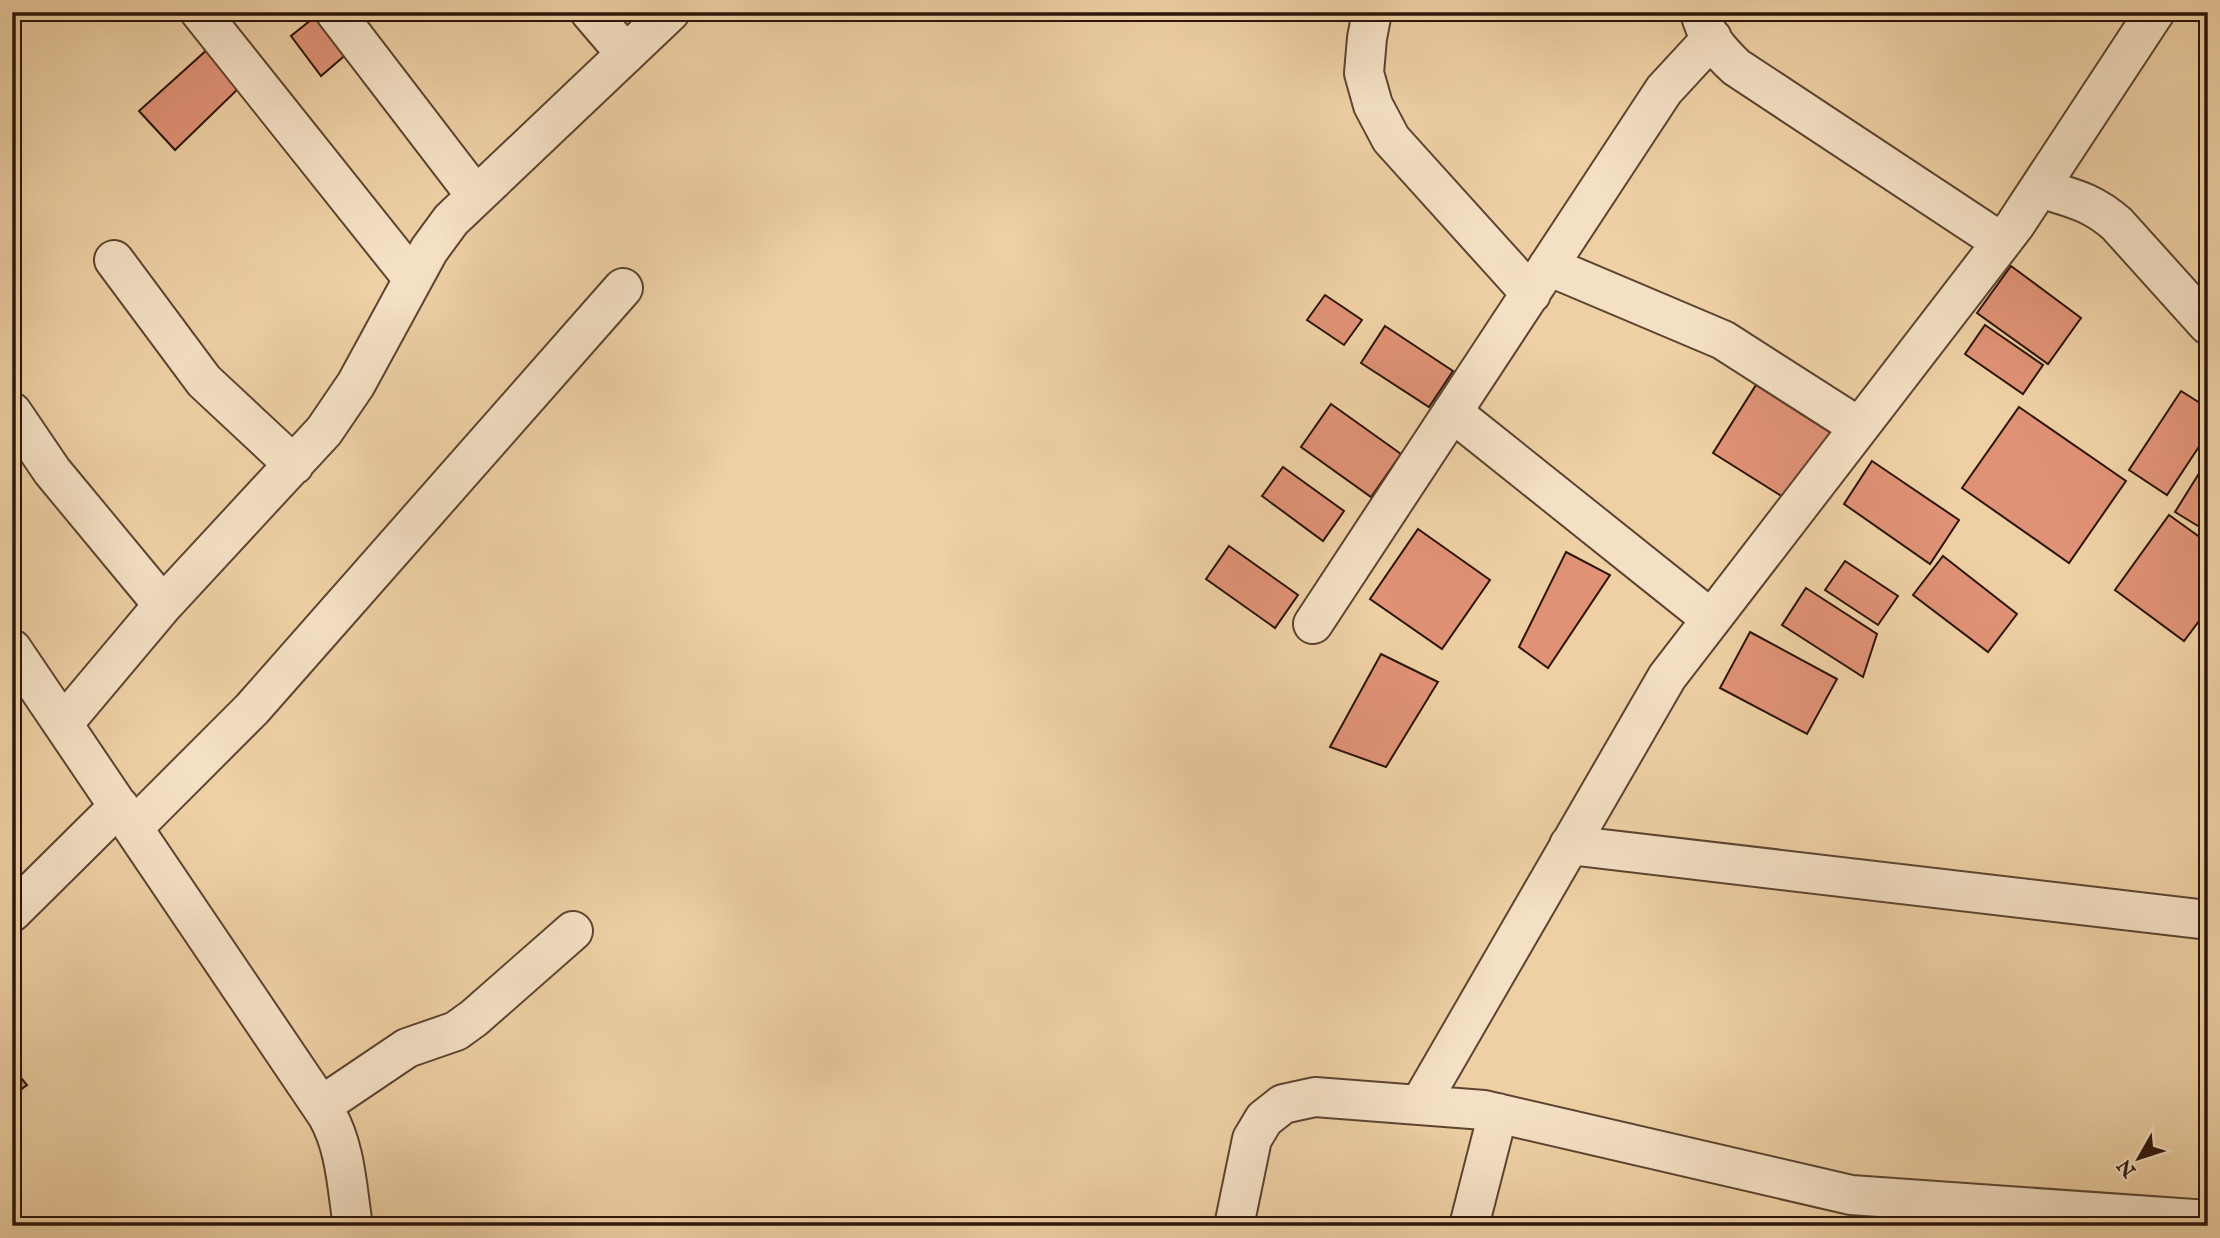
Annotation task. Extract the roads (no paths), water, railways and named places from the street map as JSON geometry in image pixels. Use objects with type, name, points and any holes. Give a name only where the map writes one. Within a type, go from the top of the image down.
[{"type":"street","points":[[200,12],[413,279]]},
{"type":"street","points":[[335,12],[476,196]]},
{"type":"street","points":[[590,12],[626,54]]},
{"type":"street","points":[[63,724],[163,605],[324,431],[342,407],[429,250],[451,220],[670,12]]},
{"type":"street","points":[[1372,12],[1364,73],[1373,105],[1391,139],[1539,280],[1723,340],[1859,427]]},
{"type":"street","points":[[1420,1104],[1667,677],[2040,188],[2142,17]]},
{"type":"street","points":[[1313,624],[1706,25]]},
{"type":"street","points":[[1706,25],[1717,49],[1736,67],[2001,242]]},
{"type":"street","points":[[2040,188],[2100,209],[2117,224],[2208,325]]},
{"type":"street","points":[[114,260],[204,381],[294,464]]},
{"type":"street","points":[[12,912],[252,709],[623,288]]},
{"type":"street","points":[[12,412],[52,471],[163,605]]},
{"type":"street","points":[[1452,412],[1711,619]]},
{"type":"street","points":[[12,649],[336,1131],[341,1147],[353,1226]]},
{"type":"street","points":[[1569,845],[2208,920]]},
{"type":"street","points":[[321,1107],[407,1048],[456,1031],[573,930]]},
{"type":"street","points":[[1231,1224],[1252,1139],[1264,1119],[1283,1104],[1314,1097],[1462,1106],[1851,1195],[2099,1219],[2208,1220]]},
{"type":"street","points":[[1469,1226],[1499,1113]]}]
